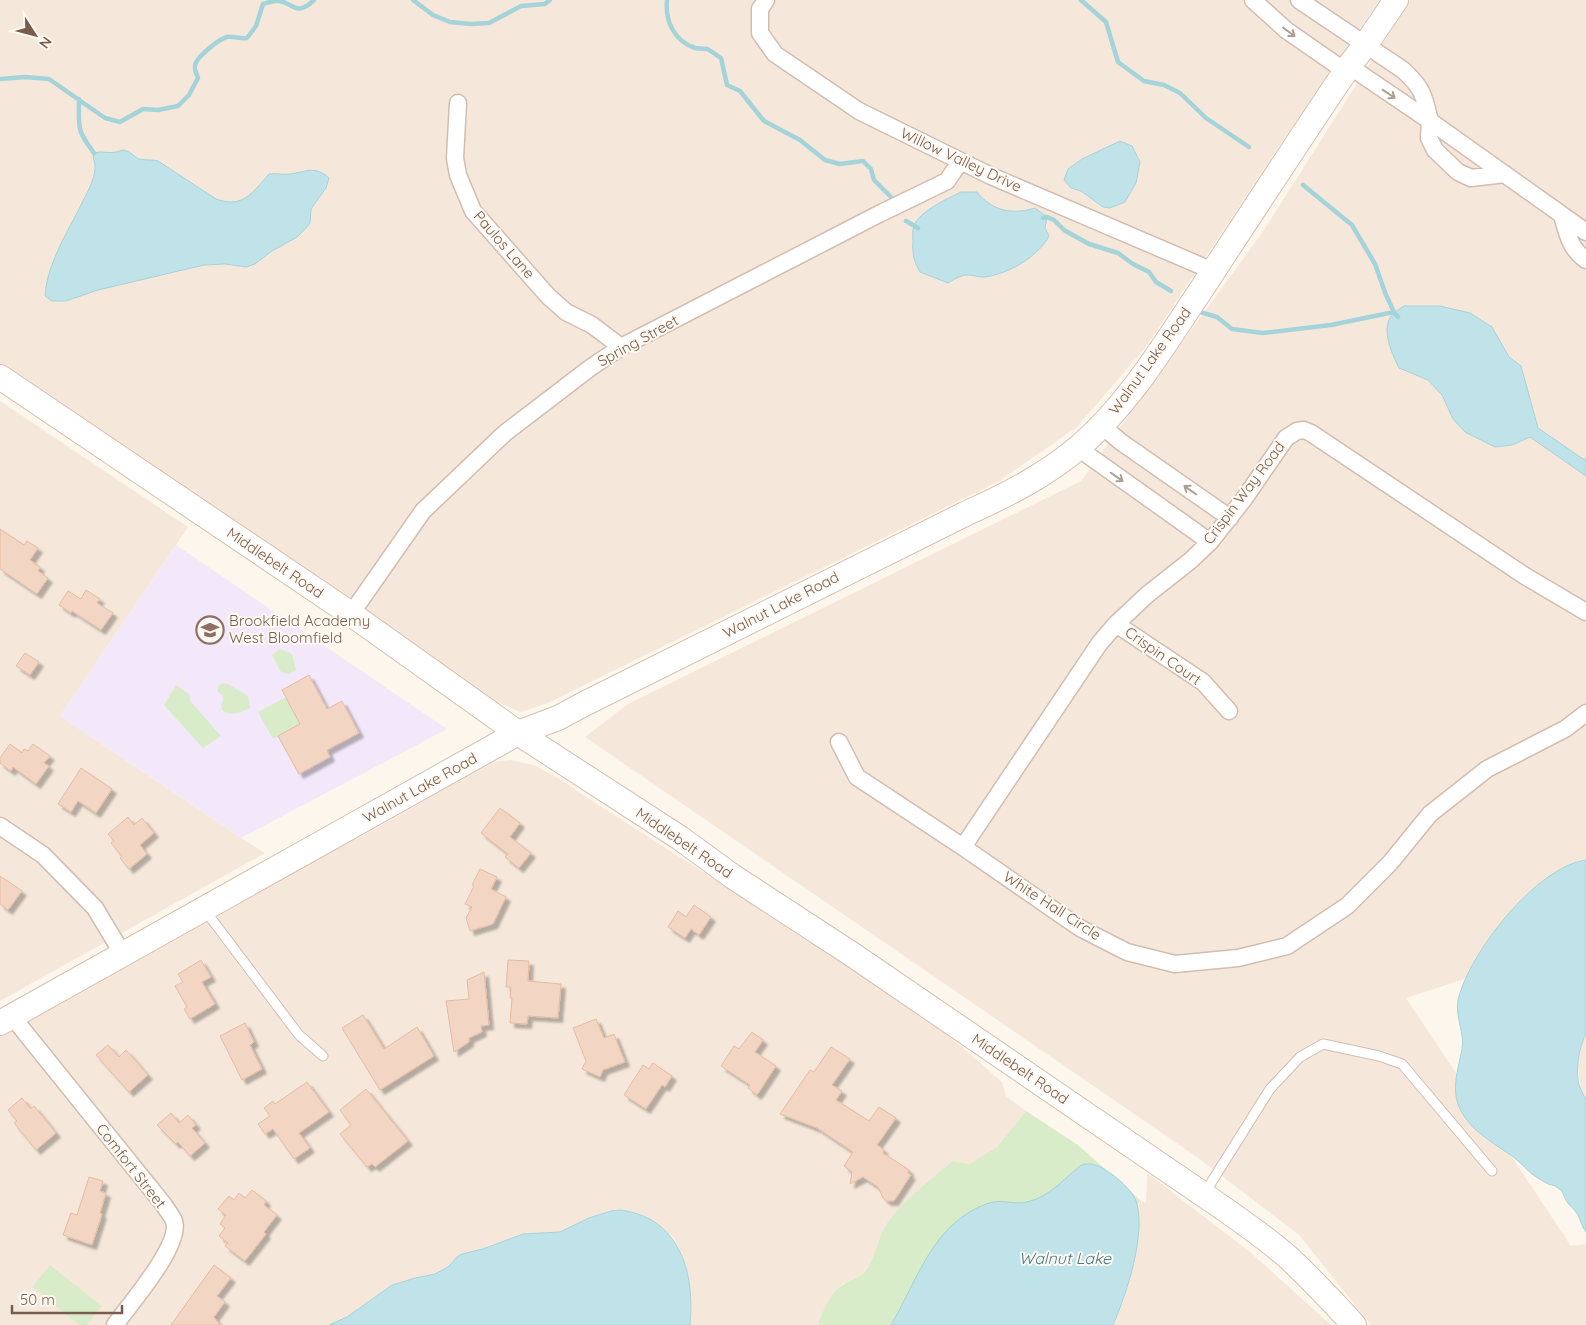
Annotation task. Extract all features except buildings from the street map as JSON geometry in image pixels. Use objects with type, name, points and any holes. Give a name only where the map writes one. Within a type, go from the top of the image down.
[{"type":"street","name":"Willow Valley Drive","points":[[766,0],[760,9],[760,33],[775,54],[859,111],[960,162],[1213,271]]},
{"type":"street","points":[[1252,0],[1286,30],[1430,121],[1586,232]]},
{"type":"street","points":[[1298,0],[1404,70],[1417,83],[1425,101],[1430,121],[1429,138],[1435,150],[1458,172],[1472,178],[1504,174]]},
{"type":"street","name":"Walnut Lake Road","points":[[6,1019],[518,733],[558,718],[947,522],[993,501],[1038,477],[1078,448],[1102,426],[1130,393],[1347,69],[1396,0]]},
{"type":"street","name":"Paulos Lane","points":[[458,103],[455,158],[458,175],[473,211],[548,296],[566,312],[592,325],[621,347]]},
{"type":"street","name":"Spring Street","points":[[351,614],[423,511],[505,433],[590,368],[621,347],[947,181],[960,162]]},
{"type":"street","points":[[1562,215],[1568,240],[1578,254],[1586,260]]},
{"type":"street","name":"Middlebelt Road","points":[[0,377],[351,614],[518,733],[680,838],[732,876],[853,955],[1204,1195],[1289,1259],[1330,1298],[1354,1325]]},
{"type":"street","points":[[1102,426],[1121,442],[1230,518]]},
{"type":"street","name":"Crispin Way Road","points":[[963,847],[1099,644],[1116,624],[1148,594],[1190,561],[1210,542],[1230,518],[1286,438],[1297,431],[1304,430],[1311,434],[1525,576],[1586,612]]},
{"type":"street","points":[[1078,448],[1210,542]]},
{"type":"street","name":"Crispin Court","points":[[1116,624],[1203,682],[1229,711]]},
{"type":"street","name":"White Hall Circle","points":[[839,742],[857,776],[1080,928],[1127,952],[1175,964],[1238,958],[1286,946],[1347,906],[1390,863],[1430,814],[1487,769],[1565,729],[1586,713]]},
{"type":"street","points":[[0,826],[43,856],[95,908],[122,953]]},
{"type":"street","name":"Comfort Street","points":[[6,1019],[164,1205],[174,1223],[172,1242],[163,1260],[115,1325]]},
{"type":"lane","points":[[204,909],[299,1035],[323,1056]]},
{"type":"lane","points":[[1204,1195],[1270,1090],[1300,1058],[1323,1044],[1379,1056],[1402,1064],[1492,1172]]},
{"type":"shaded area","points":[[0,0],[1380,0],[1274,154],[1145,348],[1077,427],[999,481],[548,703],[521,712],[495,701],[0,370]]},
{"type":"shaded area","points":[[1410,0],[1586,0],[1586,935],[1569,945],[1406,998],[1571,1246],[1586,1244],[1586,1325],[1371,1325],[1299,1235],[1197,1157],[585,737],[628,704],[1081,481],[1262,233]]},
{"type":"shaded area","points":[[0,401],[188,527],[60,716],[265,853],[0,1001]]},
{"type":"shaded area","name":"Brookfield Academy West Bloomfield","points":[[176,545],[447,729],[241,838],[60,716]]},
{"type":"shaded area","points":[[511,760],[534,765],[560,779],[803,936],[941,1029],[1002,1082],[1006,1096],[1026,1111],[997,1147],[969,1164],[952,1161],[908,1200],[886,1225],[872,1261],[860,1276],[842,1284],[821,1314],[818,1325],[690,1325],[689,1288],[682,1255],[674,1238],[657,1223],[643,1215],[630,1211],[611,1211],[589,1218],[560,1232],[523,1234],[483,1249],[462,1254],[448,1267],[435,1274],[403,1281],[383,1291],[347,1317],[329,1325],[0,1325],[0,1036],[45,1009],[269,885],[377,828],[493,762]]},
{"type":"shaded area","points":[[1586,1034],[1586,1100],[1580,1088],[1578,1065],[1581,1047]]},
{"type":"shaded area","points":[[1147,1173],[1250,1252],[1331,1325],[1113,1325],[1128,1286],[1137,1240],[1140,1200],[1146,1203]]},
{"type":"green space","points":[[280,649],[292,654],[296,670],[289,674],[281,672],[272,655]]},
{"type":"green space","points":[[226,683],[248,696],[250,708],[233,714],[222,710],[223,696],[218,692],[218,687],[220,684]]},
{"type":"green space","points":[[176,685],[189,694],[191,702],[221,736],[203,748],[164,705]]},
{"type":"green space","points":[[286,697],[300,724],[273,739],[258,712]]},
{"type":"green space","name":"Walnut Lake","points":[[1026,1111],[1078,1145],[1140,1200],[1093,1325],[818,1325],[824,1308],[835,1292],[866,1270],[873,1258],[886,1225],[892,1216],[917,1191],[952,1161],[969,1164],[997,1147]]},
{"type":"green space","points":[[50,1265],[102,1306],[87,1325],[79,1325],[32,1287]]},
{"type":"water","points":[[1120,141],[1132,146],[1140,162],[1136,183],[1125,202],[1110,208],[1103,207],[1081,191],[1071,188],[1064,180],[1068,169],[1082,159]]},
{"type":"water","points":[[122,150],[129,152],[139,159],[158,161],[216,199],[225,202],[233,202],[247,197],[269,174],[287,174],[315,170],[329,178],[326,188],[311,209],[310,223],[306,228],[297,237],[272,251],[255,264],[246,267],[225,264],[204,265],[98,290],[66,301],[52,301],[45,296],[50,272],[91,183],[95,167],[93,154]]},
{"type":"water","points":[[961,192],[977,192],[989,203],[1003,210],[1018,211],[1035,208],[1047,217],[1045,228],[1049,236],[1038,251],[1030,257],[1012,268],[994,275],[983,277],[964,275],[948,283],[920,272],[913,254],[913,232],[917,220],[942,201]]},
{"type":"water","points":[[1404,306],[1440,306],[1470,313],[1492,327],[1509,357],[1521,366],[1538,428],[1583,459],[1586,459],[1586,476],[1530,437],[1512,445],[1495,447],[1465,432],[1453,419],[1442,395],[1428,380],[1399,368],[1390,346],[1387,328],[1390,318]]},
{"type":"water","points":[[1586,860],[1586,1033],[1581,1045],[1577,1073],[1579,1085],[1586,1100],[1586,1232],[1577,1213],[1567,1202],[1560,1189],[1532,1174],[1515,1158],[1471,1125],[1461,1111],[1455,1088],[1463,1043],[1457,1007],[1458,1000],[1476,959],[1507,915],[1526,895],[1546,878],[1567,866]]},
{"type":"water","name":"Walnut Lake","points":[[1085,1164],[1093,1164],[1100,1167],[1123,1184],[1134,1197],[1139,1214],[1134,1264],[1124,1298],[1113,1325],[891,1325],[929,1254],[954,1224],[970,1212],[989,1203],[1022,1203],[1035,1200],[1049,1192]]},
{"type":"water","points":[[620,1210],[640,1215],[657,1224],[670,1236],[686,1268],[690,1286],[690,1325],[329,1325],[347,1317],[392,1285],[435,1274],[448,1267],[462,1254],[483,1249],[523,1234],[560,1232],[589,1218]]},
{"type":"waterway","points":[[0,79],[25,77],[49,79],[105,118],[120,122],[143,109],[158,110],[178,106],[189,95],[198,78],[195,68],[199,58],[223,38],[247,38],[256,26],[263,4],[282,1],[294,7],[302,8],[314,0]]},
{"type":"waterway","points":[[413,0],[433,15],[450,22],[471,24],[489,23],[521,6],[545,4],[550,0]]},
{"type":"waterway","points":[[667,0],[669,23],[676,35],[688,45],[707,49],[721,58],[727,85],[740,91],[764,121],[800,140],[825,160],[840,164],[863,161],[871,169],[874,180],[893,199]]},
{"type":"waterway","points":[[1081,0],[1106,22],[1118,62],[1144,81],[1164,85],[1180,93],[1206,118],[1249,147]]},
{"type":"waterway","points":[[79,99],[81,133],[94,153]]},
{"type":"waterway","points":[[1303,185],[1352,225],[1375,264],[1386,295],[1398,317]]},
{"type":"waterway","points":[[1043,218],[1047,217],[1054,220],[1064,230],[1089,244],[1118,253],[1133,264],[1149,272],[1156,282],[1171,291]]},
{"type":"waterway","points":[[906,221],[918,228]]},
{"type":"waterway","points":[[1200,312],[1217,317],[1232,329],[1263,333],[1331,325],[1394,312]]},
{"type":"place","name":"Brookfield Academy West Bloomfield","points":[[210,630]]}]
